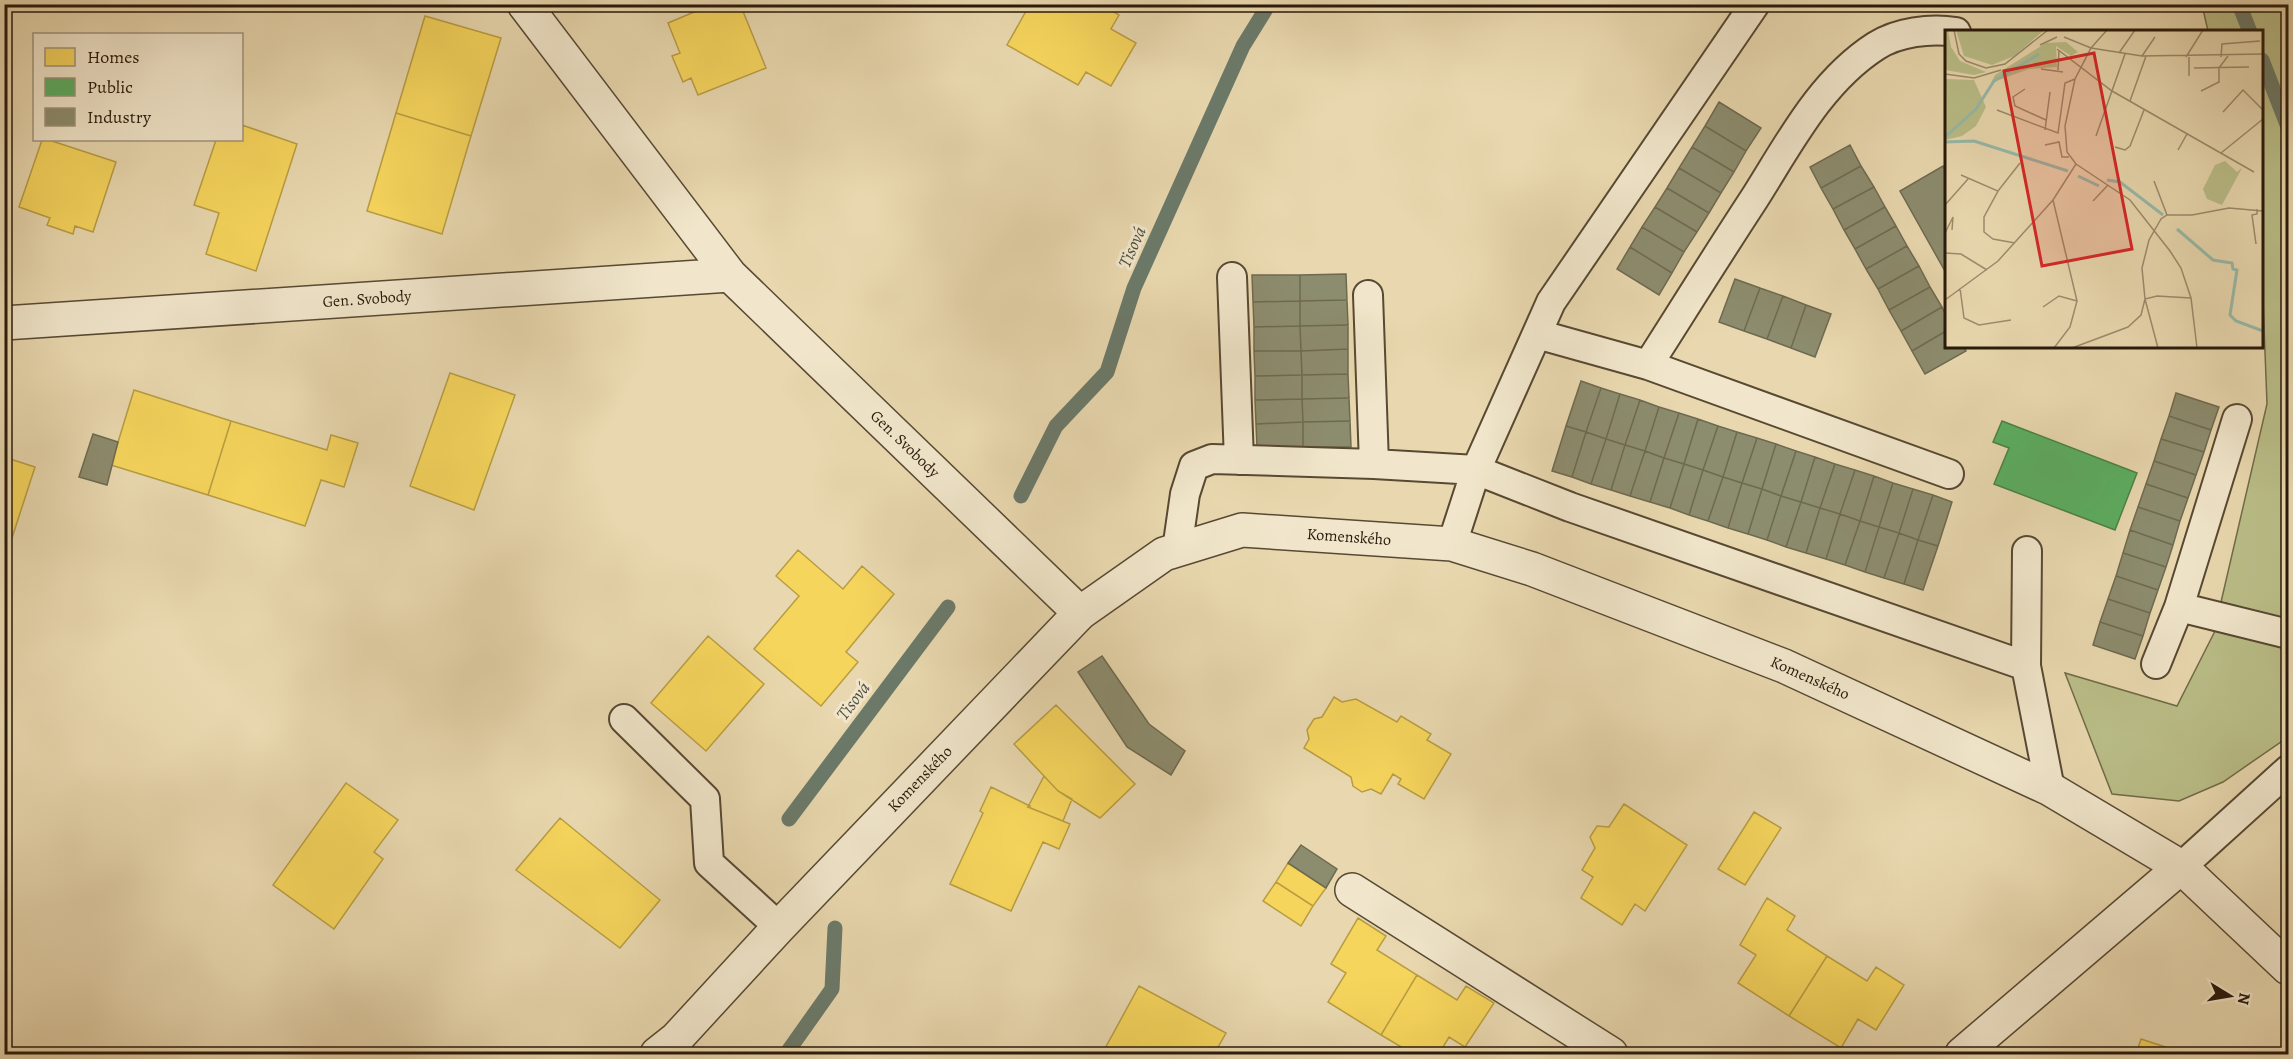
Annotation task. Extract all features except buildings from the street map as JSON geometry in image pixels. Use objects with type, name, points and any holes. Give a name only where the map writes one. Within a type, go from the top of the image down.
[{"type":"street","name":"Gen. Svobody","points":[[524,4],[730,275],[1080,613]]},
{"type":"street","name":"Gen. Svobody","points":[[4,323],[730,275]]},
{"type":"street","name":"Komenského","points":[[657,1054],[676,1039],[779,927],[1080,613],[1164,554],[1242,530],[1452,544],[1532,569],[1784,666],[2049,789],[2181,867],[2289,969]]},
{"type":"street","points":[[1962,1054],[2181,867]]},
{"type":"street","points":[[1352,890],[1611,1054]]},
{"type":"lane","points":[[1452,544],[1476,470],[1551,302],[1755,4]]},
{"type":"lane","points":[[1648,365],[1808,114],[1843,72],[1877,45],[1903,35],[1932,30],[1945,31]]},
{"type":"lane","points":[[1232,277],[1239,460]]},
{"type":"lane","points":[[1368,295],[1374,464]]},
{"type":"lane","points":[[1537,334],[1648,365],[1949,474]]},
{"type":"lane","points":[[2156,664],[2180,607],[2237,419]]},
{"type":"lane","points":[[1177,550],[1185,494],[1194,466],[1212,459],[1476,470],[1570,507],[2026,666]]},
{"type":"lane","points":[[2027,551],[2026,666],[2049,789]]},
{"type":"lane","points":[[2180,607],[2289,634]]},
{"type":"lane","points":[[624,719],[705,800],[709,863],[779,927]]},
{"type":"lane","points":[[2181,867],[2289,770]]},
{"type":"green space","points":[[2202,5],[2288,5],[2288,620],[2221,602],[2267,404],[2263,300],[2263,30],[2208,30]]},
{"type":"green space","points":[[2215,631],[2288,648],[2288,737],[2223,782],[2179,801],[2112,794],[2065,673],[2177,706]]},
{"type":"waterway","name":"Tisová","points":[[1021,496],[1056,426],[1107,372],[1134,288],[1243,46],[1269,4]]},
{"type":"waterway","points":[[2239,4],[2249,30]]},
{"type":"waterway","points":[[2263,63],[2288,127]]},
{"type":"waterway","name":"Tisová","points":[[789,819],[948,607]]},
{"type":"waterway","name":"Tisová","points":[[786,1054],[832,989],[835,928]]}]
